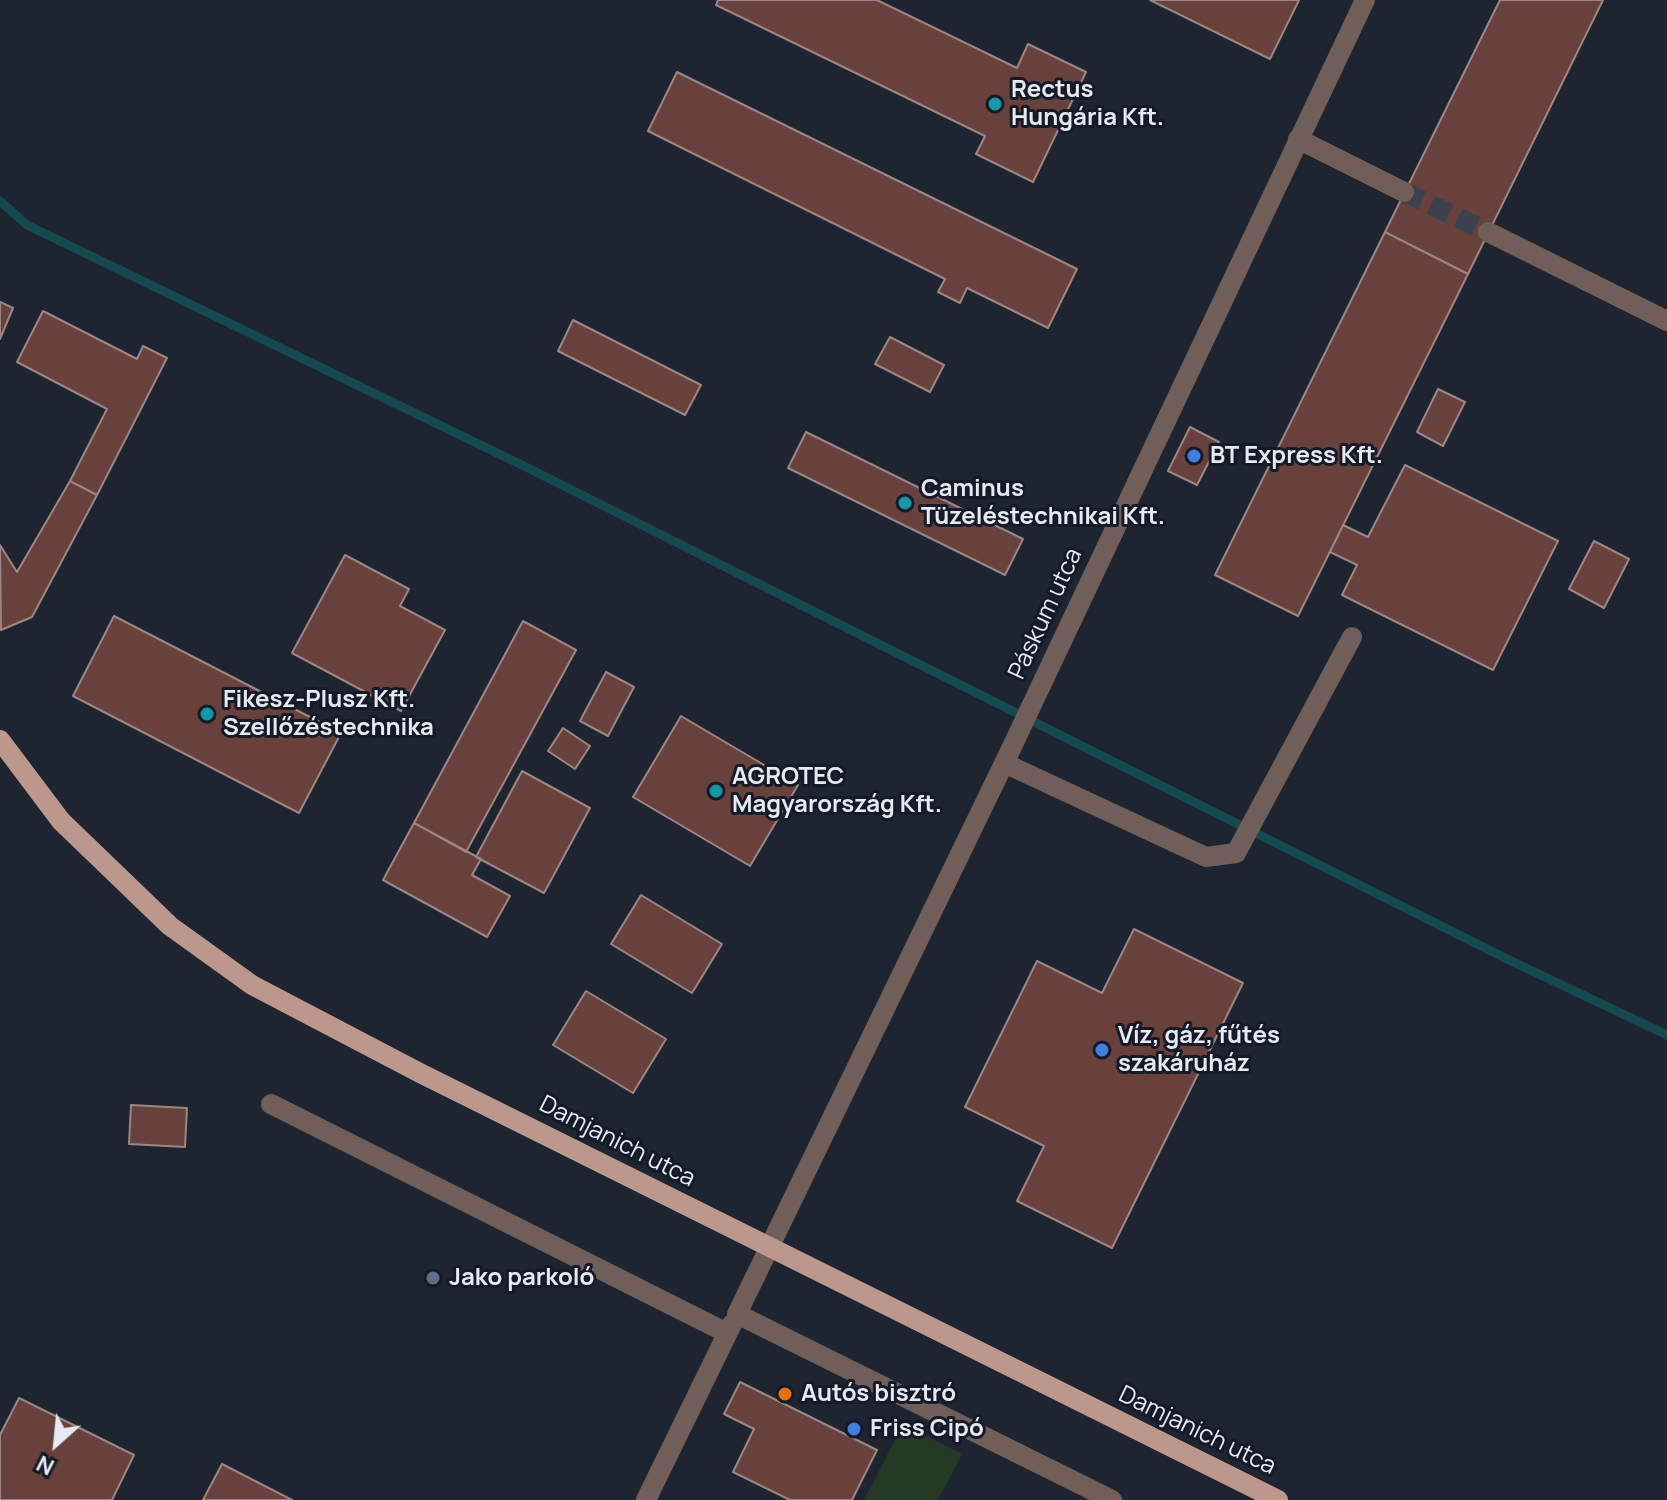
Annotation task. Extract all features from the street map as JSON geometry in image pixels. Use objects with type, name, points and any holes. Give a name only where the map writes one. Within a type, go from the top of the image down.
[{"type":"main road","name":"Damjanich utca","points":[[0,740],[61,821],[170,926],[252,985],[1278,1500]]},
{"type":"street","name":"Páskum utca","points":[[646,1500],[1007,757],[1365,0]]},
{"type":"street","points":[[1298,139],[1404,192]]},
{"type":"street","points":[[1488,232],[1667,321]]},
{"type":"street","points":[[1007,757],[1206,857],[1236,853],[1352,637]]},
{"type":"street","points":[[271,1104],[1112,1500]]},
{"type":"green space","points":[[903,1424],[962,1454],[938,1500],[864,1500]]},
{"type":"building","name":"Rectus Hungária Kft.","points":[[718,0],[877,0],[1017,68],[1028,44],[1086,72],[1033,182],[976,154],[985,136],[716,5]]},
{"type":"building","points":[[1150,0],[1299,0],[1270,59]]},
{"type":"building","points":[[1500,0],[1603,0],[1468,274],[1385,232]]},
{"type":"building","points":[[677,72],[1077,269],[1048,328],[967,288],[960,303],[938,292],[945,279],[648,131]]},
{"type":"building","points":[[1385,232],[1468,274],[1298,616],[1215,575]]},
{"type":"building","points":[[0,302],[13,308],[0,339]]},
{"type":"building","points":[[43,311],[137,359],[143,346],[167,358],[97,495],[70,481],[107,409],[17,362]]},
{"type":"building","points":[[573,320],[701,385],[685,415],[558,351]]},
{"type":"building","points":[[890,337],[944,365],[930,392],[875,364]]},
{"type":"building","points":[[1438,389],[1465,402],[1443,446],[1417,432]]},
{"type":"building","name":"BT Express Kft.","points":[[1190,427],[1219,442],[1197,485],[1168,471]]},
{"type":"building","name":"Caminus Tüzeléstechnikai Kft.","points":[[806,432],[1023,539],[1005,575],[788,468]]},
{"type":"building","points":[[1405,465],[1558,541],[1493,670],[1342,595],[1357,565],[1330,552],[1343,525],[1368,537]]},
{"type":"building","points":[[70,481],[97,495],[32,617],[1,630],[0,545],[17,572]]},
{"type":"building","points":[[1594,541],[1629,559],[1604,608],[1569,589]]},
{"type":"building","points":[[345,555],[409,589],[400,606],[445,630],[401,711],[292,653]]},
{"type":"building","name":"Fikesz-Plusz Kft. Szellőzéstechnika","points":[[114,616],[341,733],[299,813],[73,696]]},
{"type":"building","points":[[523,621],[576,650],[466,852],[414,823]]},
{"type":"building","points":[[606,672],[634,687],[608,736],[580,721]]},
{"type":"building","name":"AGROTEC Magyarország Kft.","points":[[681,716],[798,785],[750,866],[633,797]]},
{"type":"building","points":[[563,728],[590,746],[575,769],[548,751]]},
{"type":"building","points":[[522,771],[590,808],[544,893],[476,857]]},
{"type":"building","points":[[414,823],[481,859],[472,875],[510,896],[487,937],[383,880]]},
{"type":"building","points":[[641,895],[722,944],[692,993],[611,944]]},
{"type":"building","name":"Víz, gáz, fűtés szakáruház","points":[[1134,929],[1243,983],[1112,1248],[1017,1201],[1044,1146],[965,1107],[1037,961],[1102,993]]},
{"type":"building","points":[[586,991],[666,1039],[633,1093],[553,1045]]},
{"type":"building","points":[[131,1105],[187,1108],[185,1147],[129,1144]]},
{"type":"building","points":[[740,1382],[877,1450],[852,1500],[790,1500],[733,1472],[754,1429],[724,1414]]},
{"type":"building","points":[[19,1398],[134,1455],[112,1500],[0,1500],[0,1435]]},
{"type":"building","points":[[222,1464],[292,1500],[203,1500]]},
{"type":"waterway","points":[[0,201],[27,225],[526,467],[1505,958],[1667,1035]]},
{"type":"tunnel","points":[[1404,192],[1488,232]]},
{"type":"place","name":"Rectus Hungária Kft.","points":[[995,104]]},
{"type":"place","name":"BT Express Kft.","points":[[1194,456]]},
{"type":"place","name":"Caminus Tüzeléstechnikai Kft.","points":[[905,503]]},
{"type":"place","name":"Fikesz-Plusz Kft. Szellőzéstechnika","points":[[207,714]]},
{"type":"place","name":"AGROTEC Magyarország Kft.","points":[[716,791]]},
{"type":"place","name":"Víz, gáz, fűtés szakáruház","points":[[1102,1050]]},
{"type":"place","name":"Jako parkoló","points":[[433,1278]]},
{"type":"place","name":"Autós bisztró","points":[[785,1394]]},
{"type":"place","name":"Friss Cipó","points":[[854,1429]]}]
